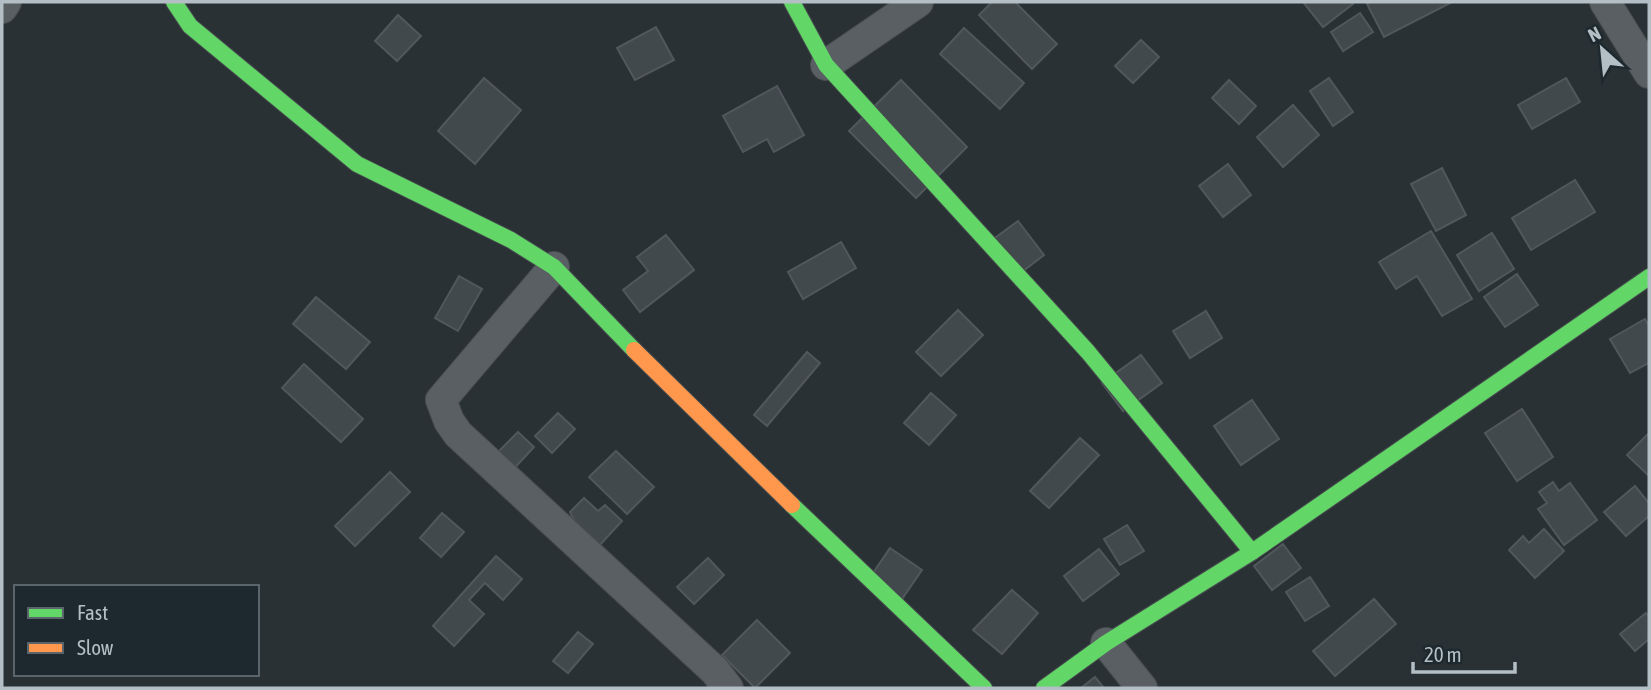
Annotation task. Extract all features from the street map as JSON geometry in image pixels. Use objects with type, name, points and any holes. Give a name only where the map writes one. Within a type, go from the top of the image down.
[{"type":"street","points":[[2,8],[6,2]]},
{"type":"street","points":[[174,2],[190,26],[357,164],[511,240],[554,267],[653,369],[984,688]]},
{"type":"street","points":[[792,2],[826,65],[1088,352],[1252,552]]},
{"type":"street","points":[[826,65],[919,2]]},
{"type":"street","points":[[1605,2],[1649,73]]},
{"type":"street","points":[[554,267],[441,400],[449,421],[458,434],[715,671],[728,688]]},
{"type":"street","points":[[1044,688],[1106,643],[1252,552],[1649,276]]},
{"type":"street","points":[[1106,643],[1142,688]]},
{"type":"building","points":[[992,2],[1015,2],[1057,44],[1032,69],[979,15]]},
{"type":"building","points":[[1303,2],[1351,2],[1353,4],[1323,27]]},
{"type":"building","points":[[1452,2],[1384,37],[1367,4]]},
{"type":"building","points":[[1360,13],[1373,32],[1343,51],[1331,32]]},
{"type":"building","points":[[398,15],[421,36],[397,61],[375,41]]},
{"type":"building","points":[[656,27],[674,60],[635,80],[617,48]]},
{"type":"building","points":[[964,28],[1024,83],[1000,109],[940,54]]},
{"type":"building","points":[[1141,40],[1159,57],[1133,83],[1115,66]]},
{"type":"building","points":[[484,78],[521,110],[475,164],[438,131]]},
{"type":"building","points":[[1329,78],[1353,112],[1333,126],[1310,91]]},
{"type":"building","points":[[1566,78],[1580,102],[1532,129],[1518,105]]},
{"type":"building","points":[[901,80],[967,147],[916,198],[849,131]]},
{"type":"building","points":[[1229,80],[1256,106],[1239,124],[1212,98]]},
{"type":"building","points":[[777,86],[804,135],[774,152],[767,139],[743,152],[723,116]]},
{"type":"building","points":[[1293,105],[1319,135],[1283,167],[1257,137]]},
{"type":"building","points":[[1228,164],[1251,195],[1223,217],[1199,186]]},
{"type":"building","points":[[1442,168],[1466,215],[1436,231],[1411,184]]},
{"type":"building","points":[[1575,180],[1595,212],[1531,250],[1512,218]]},
{"type":"building","points":[[1018,221],[1044,255],[1014,278],[988,243]]},
{"type":"building","points":[[1431,231],[1472,299],[1442,316],[1417,276],[1396,289],[1379,262]]},
{"type":"building","points":[[1492,233],[1514,269],[1479,291],[1457,255]]},
{"type":"building","points":[[666,235],[694,270],[640,312],[623,290],[648,271],[637,257]]},
{"type":"building","points":[[841,242],[856,268],[803,299],[788,272]]},
{"type":"building","points":[[1517,274],[1538,305],[1505,327],[1484,297]]},
{"type":"building","points":[[459,276],[482,289],[458,331],[435,318]]},
{"type":"building","points":[[316,297],[370,342],[346,369],[293,324]]},
{"type":"building","points":[[958,310],[983,335],[941,376],[916,352]]},
{"type":"building","points":[[1206,311],[1222,338],[1190,358],[1173,331]]},
{"type":"building","points":[[1645,319],[1649,326],[1649,363],[1630,373],[1610,339]]},
{"type":"building","points":[[807,352],[820,363],[767,426],[754,415]]},
{"type":"building","points":[[1141,355],[1162,383],[1123,411],[1102,383]]},
{"type":"building","points":[[304,364],[363,419],[341,442],[282,388]]},
{"type":"building","points":[[931,393],[956,415],[929,445],[904,423]]},
{"type":"building","points":[[1252,400],[1279,439],[1241,465],[1214,426]]},
{"type":"building","points":[[1522,409],[1553,457],[1517,481],[1485,433]]},
{"type":"building","points":[[558,413],[575,429],[552,453],[535,436]]},
{"type":"building","points":[[518,432],[534,447],[508,475],[491,459]]},
{"type":"building","points":[[1649,433],[1649,473],[1648,475],[1627,455]]},
{"type":"building","points":[[1080,438],[1099,455],[1049,508],[1030,491]]},
{"type":"building","points":[[616,451],[654,487],[627,514],[589,477]]},
{"type":"building","points":[[390,472],[410,492],[355,546],[335,526]]},
{"type":"building","points":[[1553,482],[1559,491],[1570,483],[1597,520],[1564,545],[1538,509],[1547,503],[1539,492]]},
{"type":"building","points":[[1635,486],[1649,503],[1649,516],[1626,536],[1604,512]]},
{"type":"building","points":[[584,498],[598,511],[605,505],[622,521],[598,547],[576,525],[570,512]]},
{"type":"building","points":[[442,513],[464,532],[441,557],[420,538]]},
{"type":"building","points":[[1127,525],[1144,551],[1120,565],[1104,539]]},
{"type":"building","points":[[1544,529],[1564,551],[1535,578],[1509,550],[1523,536],[1529,543]]},
{"type":"building","points":[[1283,544],[1301,568],[1272,590],[1254,566]]},
{"type":"building","points":[[890,548],[922,570],[902,599],[871,576]]},
{"type":"building","points":[[1099,549],[1119,574],[1083,601],[1064,576]]},
{"type":"building","points":[[496,556],[522,579],[503,600],[485,583],[469,600],[484,614],[454,646],[433,626]]},
{"type":"building","points":[[708,558],[724,575],[694,604],[677,587]]},
{"type":"building","points":[[1310,577],[1329,606],[1305,621],[1286,592]]},
{"type":"building","points":[[1012,590],[1038,613],[1002,654],[973,630]]},
{"type":"building","points":[[1374,599],[1396,624],[1335,676],[1313,651]]},
{"type":"building","points":[[1646,613],[1649,617],[1649,639],[1635,651],[1620,634]]},
{"type":"building","points":[[757,620],[790,653],[755,688],[722,655]]},
{"type":"building","points":[[578,632],[593,644],[568,673],[553,661]]},
{"type":"building","points":[[1095,677],[1104,688],[1081,688]]},
{"type":"traffic: fast","points":[[174,2],[190,26],[357,164],[511,240],[554,267],[634,350]]},
{"type":"traffic: fast","points":[[792,2],[826,65],[1088,352],[1252,552]]},
{"type":"traffic: fast","points":[[1044,688],[1106,643],[1252,552],[1649,277]]},
{"type":"traffic: fast","points":[[792,505],[984,688]]},
{"type":"traffic: slow","points":[[634,350],[792,505]]}]
